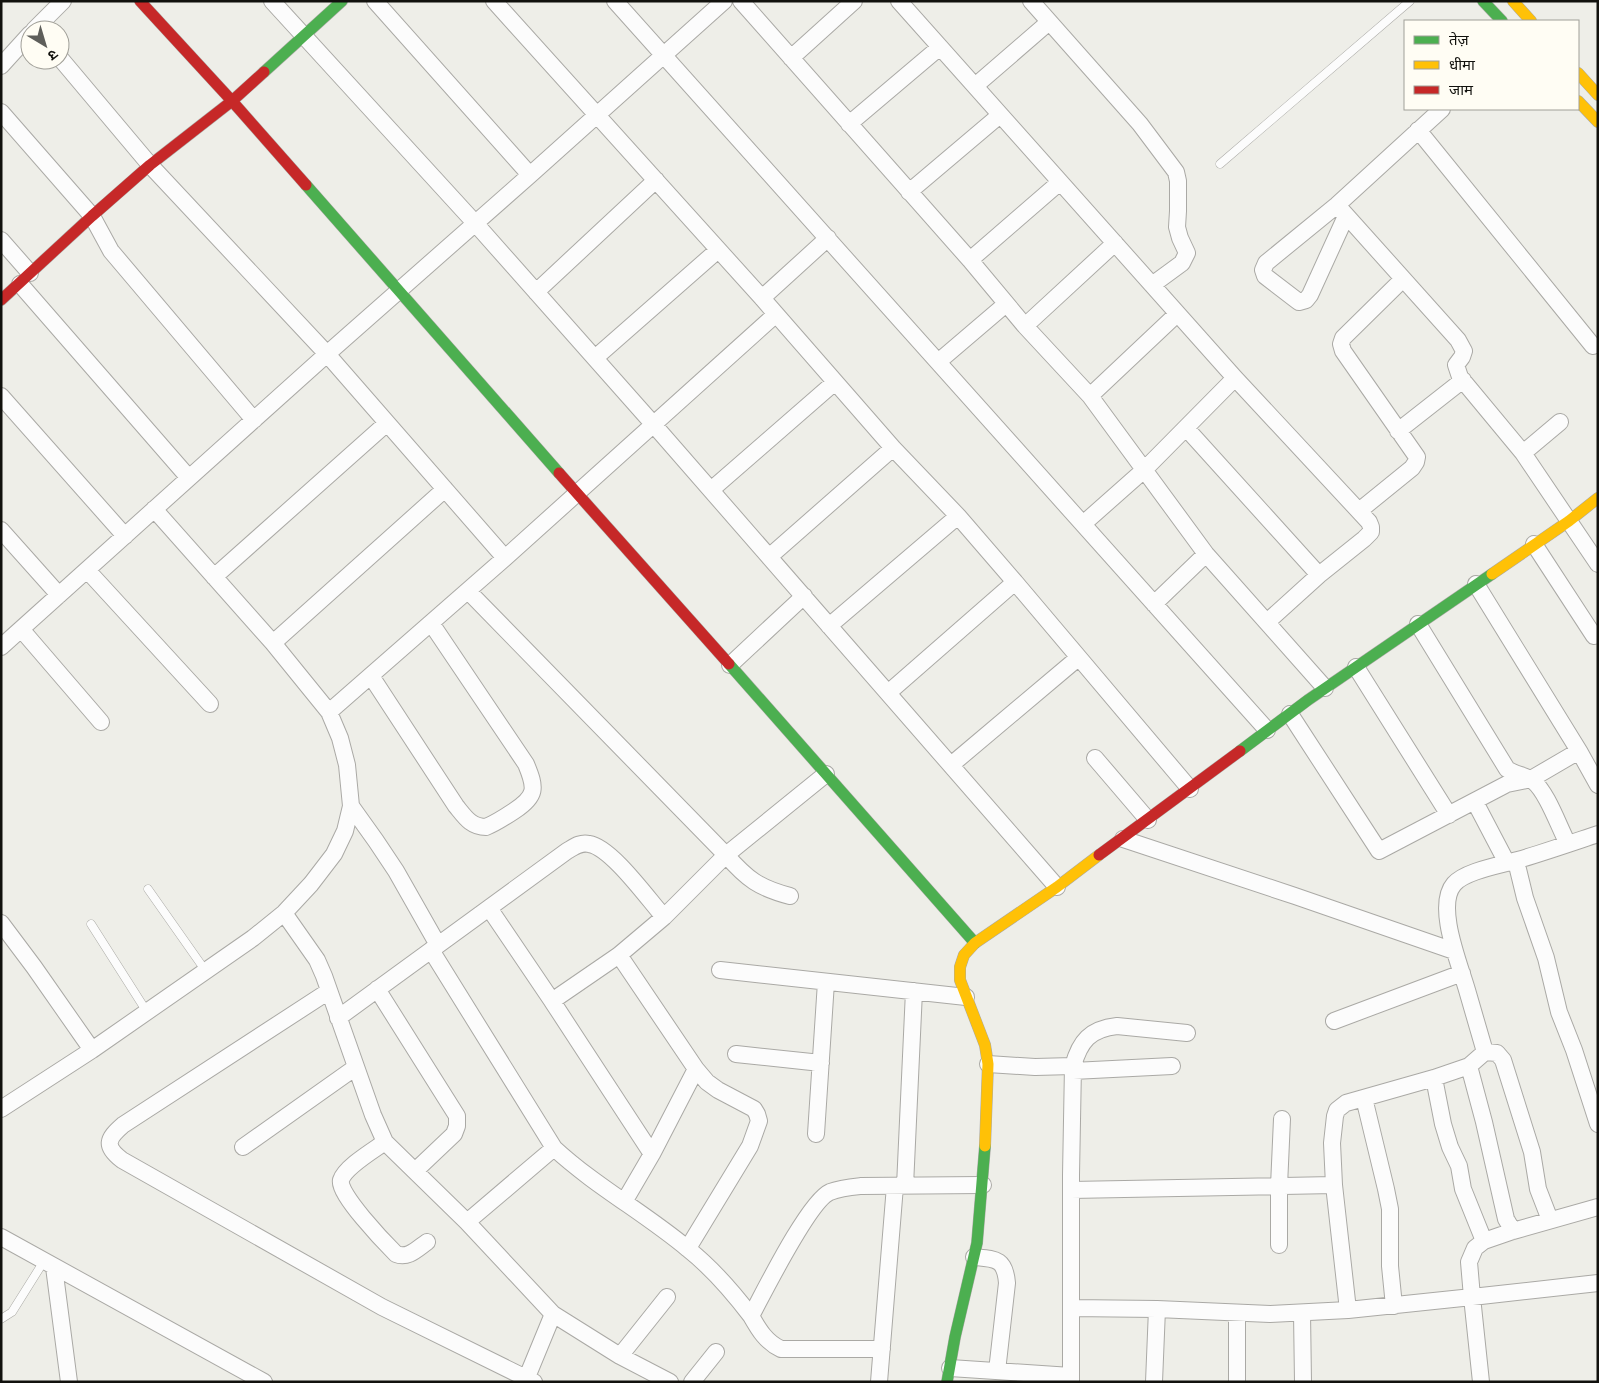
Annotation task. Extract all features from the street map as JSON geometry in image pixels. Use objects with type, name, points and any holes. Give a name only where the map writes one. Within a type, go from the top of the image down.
[{"type":"street","points":[[44,20],[63,1]]},
{"type":"street","points":[[140,1],[232,101],[400,290],[577,494],[975,943]]},
{"type":"street","points":[[272,1],[596,358],[1057,887]]},
{"type":"street","points":[[1,300],[150,165],[232,101],[342,1]]},
{"type":"street","points":[[375,1],[530,175]]},
{"type":"street","points":[[494,1],[598,114],[893,448],[958,516],[1190,789]]},
{"type":"street","points":[[615,1],[1267,730]]},
{"type":"street","points":[[1,647],[724,1]]},
{"type":"street","points":[[741,1],[970,260],[1025,326],[1090,396],[1206,554],[1325,688]]},
{"type":"street","points":[[791,58],[854,1]]},
{"type":"street","points":[[899,1],[1177,314],[1369,522],[1371,532],[1364,539],[1267,622]]},
{"type":"street","points":[[1031,1],[1140,124],[1176,172],[1178,181],[1176,227],[1188,252],[1182,263],[1152,285]]},
{"type":"street","points":[[1483,1],[1501,20]]},
{"type":"street","points":[[1513,1],[1530,20]]},
{"type":"street","points":[[975,86],[1049,22]]},
{"type":"street","points":[[5,59],[20,44]]},
{"type":"street","points":[[849,124],[940,47]]},
{"type":"street","points":[[70,70],[150,165],[327,354],[505,558]]},
{"type":"street","points":[[1579,74],[1596,89]]},
{"type":"street","points":[[1579,102],[1598,122]]},
{"type":"street","points":[[1341,210],[1310,295],[1306,300],[1299,302],[1265,276],[1263,270],[1266,263],[1341,210],[1418,130],[1441,110]]},
{"type":"street","points":[[1,112],[92,216],[110,251],[254,420]]},
{"type":"street","points":[[909,192],[1000,115]]},
{"type":"street","points":[[1418,130],[1593,346]]},
{"type":"street","points":[[536,292],[656,180]]},
{"type":"street","points":[[970,260],[1060,182]]},
{"type":"street","points":[[1341,210],[1462,346],[1464,350],[1456,365],[1457,371],[1523,452],[1598,564]]},
{"type":"street","points":[[762,298],[828,238]]},
{"type":"street","points":[[1,240],[25,278],[189,478]]},
{"type":"street","points":[[1025,326],[1115,244]]},
{"type":"street","points":[[596,358],[718,250]]},
{"type":"street","points":[[1359,511],[1412,468],[1417,457],[1343,352],[1341,344],[1343,338],[1403,279]]},
{"type":"street","points":[[938,362],[1006,304]]},
{"type":"street","points":[[1090,396],[1177,314]]},
{"type":"street","points":[[329,712],[432,623],[776,315]]},
{"type":"street","points":[[1083,524],[1144,470],[1235,378]]},
{"type":"street","points":[[1398,431],[1463,380]]},
{"type":"street","points":[[711,490],[835,382]]},
{"type":"street","points":[[1,396],[125,536]]},
{"type":"street","points":[[214,577],[387,422]]},
{"type":"street","points":[[1523,452],[1560,422]]},
{"type":"street","points":[[1186,428],[1319,576]]},
{"type":"street","points":[[769,557],[893,448]]},
{"type":"street","points":[[273,643],[446,489]]},
{"type":"street","points":[[1187,1032],[1116,1026],[1106,1027],[1098,1030],[1083,1042],[1078,1049],[1073,1068],[1070,1190],[1071,1379],[997,1371],[948,1375],[977,1243],[983,1185],[988,1064],[986,1045],[960,980],[960,967],[964,955],[975,943],[1123,839],[1325,688],[1569,521],[1598,498]]},
{"type":"street","points":[[3,1105],[92,1050],[253,938],[284,913],[311,884],[334,854],[345,830],[351,806],[347,765],[340,738],[329,712],[273,643],[154,509]]},
{"type":"street","points":[[829,626],[958,516]]},
{"type":"street","points":[[1,530],[59,595]]},
{"type":"street","points":[[1534,544],[1594,636]]},
{"type":"street","points":[[1154,604],[1206,554]]},
{"type":"street","points":[[87,570],[210,704]]},
{"type":"street","points":[[888,693],[1015,582]]},
{"type":"street","points":[[1476,584],[1598,785]]},
{"type":"street","points":[[468,590],[749,879],[775,892],[790,896]]},
{"type":"street","points":[[730,665],[804,596]]},
{"type":"street","points":[[371,676],[456,806],[471,824],[486,827],[496,823],[526,803],[532,795],[533,788],[526,764],[432,623]]},
{"type":"street","points":[[1418,624],[1507,769],[1512,773],[1531,779],[1541,790],[1568,844]]},
{"type":"street","points":[[21,629],[102,722]]},
{"type":"street","points":[[951,765],[1078,658]]},
{"type":"street","points":[[1356,667],[1449,815]]},
{"type":"street","points":[[1290,714],[1379,851],[1507,784],[1531,779],[1578,750]]},
{"type":"street","points":[[1095,758],[1148,820]]},
{"type":"street","points":[[552,1001],[619,955],[664,917],[726,855],[826,774]]},
{"type":"street","points":[[1475,802],[1511,862],[1525,898],[1546,958],[1559,1012],[1574,1050],[1598,1124]]},
{"type":"street","points":[[351,806],[396,871],[434,948],[554,1148],[578,1169],[688,1248],[716,1273],[751,1316],[764,1338],[771,1345],[781,1349],[882,1349]]},
{"type":"street","points":[[1485,1052],[1451,941],[1447,907],[1450,891],[1454,883],[1481,870],[1598,834]]},
{"type":"street","points":[[1123,839],[1454,951]]},
{"type":"street","points":[[338,1018],[567,851],[578,845],[586,843],[604,850],[664,917]]},
{"type":"street","points":[[489,908],[652,1154]]},
{"type":"street","points":[[284,913],[316,960],[329,991],[373,1115],[386,1142],[467,1222],[553,1314],[620,1356],[670,1382]]},
{"type":"street","points":[[1,922],[92,1050]]},
{"type":"street","points":[[619,955],[696,1069],[707,1082],[718,1090],[754,1110],[759,1121],[750,1146],[688,1248]]},
{"type":"street","points":[[720,970],[966,997]]},
{"type":"street","points":[[1334,1021],[1462,973]]},
{"type":"street","points":[[816,1134],[826,982]]},
{"type":"street","points":[[377,989],[456,1116],[457,1126],[454,1134],[415,1171]]},
{"type":"street","points":[[329,991],[123,1125],[113,1134],[110,1141],[110,1148],[113,1154],[382,1307],[529,1380],[553,1314]]},
{"type":"street","points":[[879,1382],[900,1186],[914,991]]},
{"type":"street","points":[[1348,1310],[1334,1185],[1332,1143],[1335,1116],[1341,1106],[1469,1066],[1485,1052],[1497,1053],[1503,1060],[1532,1152],[1538,1189],[1550,1220]]},
{"type":"street","points":[[736,1054],[821,1063]]},
{"type":"street","points":[[988,1064],[1073,1068],[1172,1066]]},
{"type":"street","points":[[1469,1066],[1506,1219],[1513,1231]]},
{"type":"street","points":[[243,1147],[356,1067]]},
{"type":"street","points":[[624,1202],[652,1154],[696,1069]]},
{"type":"street","points":[[1434,1078],[1443,1124],[1450,1147],[1459,1166],[1463,1189],[1484,1241]]},
{"type":"street","points":[[1364,1098],[1390,1209],[1390,1266],[1394,1306]]},
{"type":"street","points":[[1279,1245],[1282,1119]]},
{"type":"street","points":[[386,1142],[349,1168],[340,1180],[340,1186],[348,1200],[396,1254],[406,1256],[426,1242]]},
{"type":"street","points":[[467,1222],[554,1148]]},
{"type":"street","points":[[751,1316],[806,1219],[829,1192],[845,1188],[983,1185]]},
{"type":"street","points":[[1070,1190],[1334,1185]]},
{"type":"street","points":[[1480,1382],[1469,1262],[1475,1248],[1484,1241],[1513,1231],[1598,1207]]},
{"type":"street","points":[[1,1237],[264,1382]]},
{"type":"street","points":[[974,1257],[995,1259],[1004,1266],[1007,1276],[1008,1283],[997,1371]]},
{"type":"street","points":[[49,1264],[69,1382]]},
{"type":"street","points":[[1071,1308],[1302,1313],[1394,1306],[1598,1283]]},
{"type":"street","points":[[620,1356],[667,1297]]},
{"type":"street","points":[[1154,1382],[1157,1309]]},
{"type":"street","points":[[1237,1313],[1237,1382]]},
{"type":"street","points":[[1302,1313],[1303,1382]]},
{"type":"street","points":[[692,1382],[716,1352]]},
{"type":"lane","points":[[1220,164],[1410,1]]},
{"type":"lane","points":[[148,889],[205,970]]},
{"type":"lane","points":[[90,924],[147,1012]]},
{"type":"lane","points":[[1,1319],[12,1312],[49,1264]]},
{"type":"traffic: fast","points":[[264,72],[342,1]]},
{"type":"traffic: fast","points":[[1483,1],[1501,20]]},
{"type":"traffic: fast","points":[[306,185],[559,473]]},
{"type":"traffic: fast","points":[[1240,751],[1308,700],[1492,574]]},
{"type":"traffic: fast","points":[[729,664],[975,943]]},
{"type":"traffic: fast","points":[[947,1382],[955,1337],[977,1243],[985,1146]]},
{"type":"traffic: slow","points":[[1513,1],[1530,20]]},
{"type":"traffic: slow","points":[[1579,74],[1598,95]]},
{"type":"traffic: slow","points":[[1579,102],[1598,122]]},
{"type":"traffic: slow","points":[[1492,574],[1569,521],[1598,498]]},
{"type":"traffic: slow","points":[[985,1146],[988,1064],[985,1045],[960,980],[960,967],[964,955],[975,943],[1057,887],[1099,855]]},
{"type":"traffic: jam","points":[[140,1],[306,185]]},
{"type":"traffic: jam","points":[[1,300],[150,165],[232,101],[264,72]]},
{"type":"traffic: jam","points":[[559,473],[729,664]]},
{"type":"traffic: jam","points":[[1099,855],[1240,751]]}]
